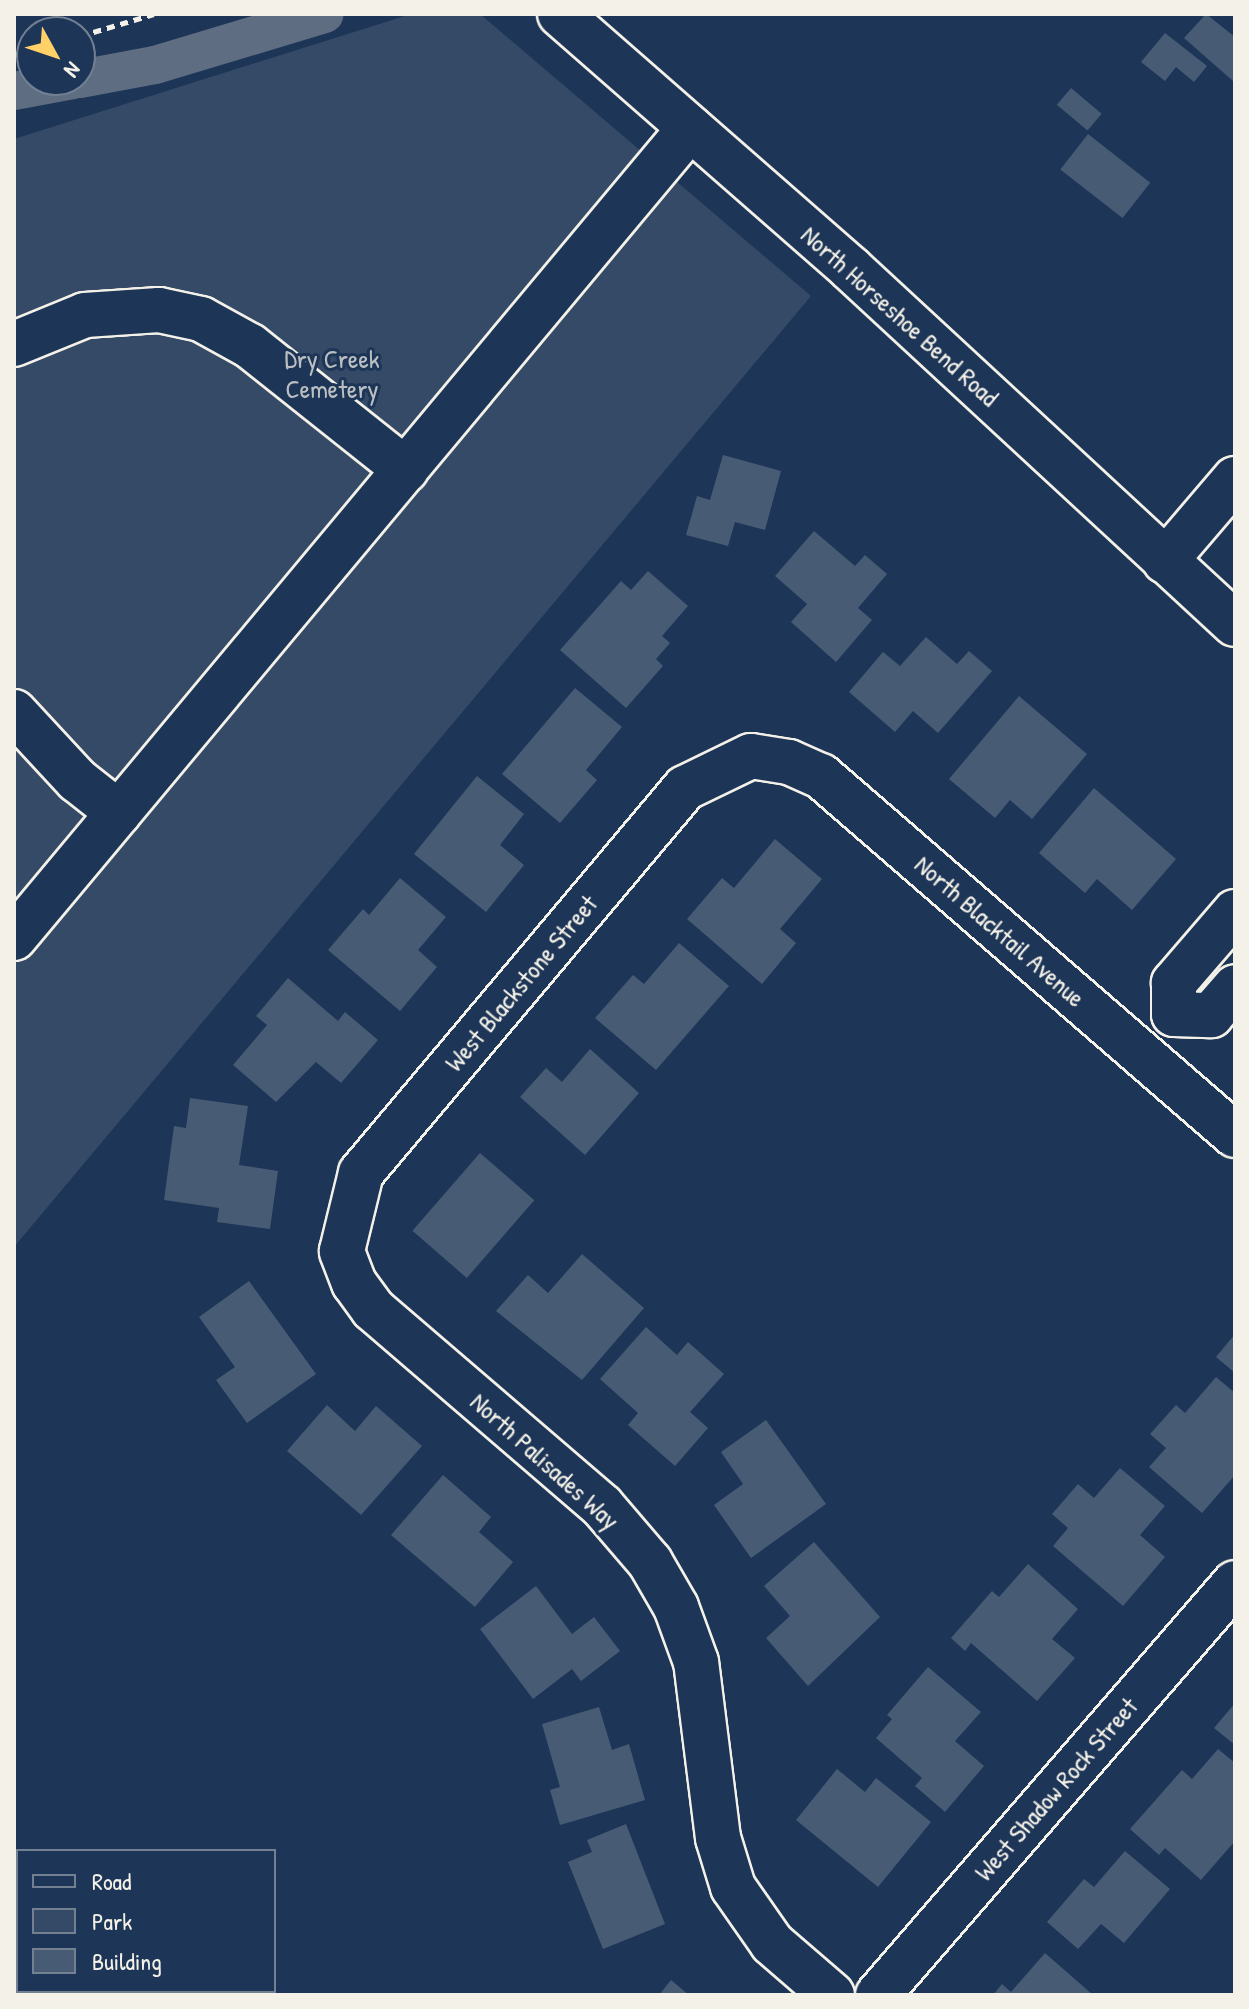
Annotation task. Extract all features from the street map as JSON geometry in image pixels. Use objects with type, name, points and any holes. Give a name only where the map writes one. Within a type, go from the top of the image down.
[{"type":"street","name":"North Horseshoe Bend Road","points":[[560,14],[850,268],[1235,624]]},
{"type":"street","points":[[14,938],[690,128]]},
{"type":"street","points":[[14,344],[85,315],[159,310],[201,319],[250,346],[406,470]]},
{"type":"street","points":[[1165,561],[1235,479]]},
{"type":"street","points":[[14,712],[77,780],[119,813]]},
{"type":"street","name":"North Blacktail Avenue","points":[[751,756],[789,762],[821,776],[1235,1135]]},
{"type":"street","name":"West Blackstone Street","points":[[342,1251],[347,1214],[361,1173],[685,788],[751,756]]},
{"type":"street","points":[[1140,1052],[1174,1014],[1174,983],[1235,912]]},
{"type":"street","points":[[1174,1014],[1211,1015],[1235,987]]},
{"type":"street","name":"North Palisades Way","points":[[342,1251],[354,1283],[373,1309],[602,1506],[650,1562],[676,1607],[696,1662],[718,1838],[733,1887],[772,1943],[832,1995]]},
{"type":"street","name":"West Shadow Rock Street","points":[[878,1995],[1235,1583]]},
{"type":"path","points":[[96,31],[154,14]]},
{"type":"green space","name":"Dry Creek Cemetery","points":[[411,14],[480,14],[811,296],[14,1247],[14,139]]},
{"type":"building","points":[[1206,14],[1235,37],[1233,81],[1184,38]]},
{"type":"building","points":[[1165,33],[1207,66],[1194,82],[1176,67],[1165,81],[1141,62]]},
{"type":"building","points":[[1071,88],[1102,114],[1088,131],[1057,105]]},
{"type":"building","points":[[1088,134],[1150,183],[1123,218],[1060,169]]},
{"type":"building","points":[[723,455],[781,471],[765,530],[735,522],[728,546],[686,535],[697,496],[710,500]]},
{"type":"building","points":[[814,531],[855,566],[865,555],[887,574],[858,608],[872,620],[836,662],[791,622],[807,604],[775,576]]},
{"type":"building","points":[[648,571],[688,606],[662,636],[670,643],[656,659],[663,666],[626,708],[560,650],[621,581],[631,590]]},
{"type":"building","points":[[926,637],[957,664],[969,651],[992,671],[938,733],[913,711],[895,732],[849,692],[883,652],[900,666]]},
{"type":"building","points":[[575,688],[622,727],[586,770],[597,780],[560,823],[502,774]]},
{"type":"building","points":[[1019,696],[1087,754],[1032,819],[1010,800],[995,818],[949,779]]},
{"type":"building","points":[[477,776],[524,814],[500,845],[524,865],[486,912],[414,854]]},
{"type":"building","points":[[1094,788],[1176,859],[1132,910],[1097,879],[1085,893],[1039,853]]},
{"type":"building","points":[[775,839],[822,879],[780,929],[796,943],[762,984],[687,919],[722,878],[734,888]]},
{"type":"building","points":[[400,878],[446,917],[418,950],[437,967],[400,1011],[328,950],[363,909],[369,915]]},
{"type":"building","points":[[679,943],[729,986],[656,1070],[595,1018],[633,975],[644,984]]},
{"type":"building","points":[[288,978],[338,1021],[345,1012],[378,1040],[341,1083],[316,1062],[276,1102],[233,1065],[267,1025],[256,1016]]},
{"type":"building","points":[[590,1049],[639,1093],[585,1155],[520,1097],[546,1068],[562,1082]]},
{"type":"building","points":[[190,1098],[248,1106],[239,1165],[278,1171],[270,1229],[217,1222],[219,1208],[164,1200],[174,1126],[186,1128]]},
{"type":"building","points":[[480,1153],[534,1200],[467,1278],[412,1231]]},
{"type":"building","points":[[582,1254],[644,1308],[582,1380],[496,1311],[528,1275],[548,1293]]},
{"type":"building","points":[[249,1281],[316,1374],[247,1423],[216,1380],[235,1367],[199,1317]]},
{"type":"building","points":[[646,1327],[677,1355],[688,1342],[724,1374],[690,1412],[708,1428],[675,1466],[628,1425],[638,1413],[600,1379]]},
{"type":"building","points":[[1235,1334],[1235,1373],[1216,1357]]},
{"type":"building","points":[[1216,1377],[1235,1393],[1235,1475],[1202,1513],[1149,1467],[1166,1448],[1150,1434],[1176,1405],[1185,1413]]},
{"type":"building","points":[[327,1405],[355,1431],[376,1406],[422,1446],[361,1515],[287,1451]]},
{"type":"building","points":[[766,1420],[826,1504],[751,1558],[714,1505],[743,1484],[721,1452]]},
{"type":"building","points":[[1120,1468],[1165,1506],[1140,1535],[1165,1557],[1123,1606],[1053,1546],[1068,1528],[1052,1514],[1078,1484],[1094,1498]]},
{"type":"building","points":[[443,1475],[491,1517],[479,1532],[513,1562],[475,1607],[391,1535]]},
{"type":"building","points":[[814,1542],[880,1617],[808,1686],[766,1638],[790,1616],[764,1586]]},
{"type":"building","points":[[1028,1564],[1078,1609],[1052,1639],[1075,1658],[1037,1701],[971,1643],[965,1651],[951,1638],[992,1591],[999,1597]]},
{"type":"building","points":[[536,1586],[572,1634],[594,1617],[620,1651],[581,1681],[572,1669],[533,1699],[480,1629]]},
{"type":"building","points":[[928,1667],[981,1712],[955,1741],[984,1766],[945,1812],[915,1786],[922,1778],[876,1738],[892,1719],[887,1715]]},
{"type":"building","points":[[1235,1703],[1235,1745],[1214,1728]]},
{"type":"building","points":[[599,1707],[612,1750],[629,1744],[645,1800],[560,1825],[550,1790],[560,1787],[542,1724]]},
{"type":"building","points":[[1218,1749],[1235,1763],[1235,1841],[1201,1880],[1165,1848],[1159,1855],[1130,1829],[1182,1770],[1192,1779]]},
{"type":"building","points":[[837,1769],[865,1792],[876,1778],[931,1822],[878,1887],[796,1820]]},
{"type":"building","points":[[626,1824],[665,1924],[603,1949],[568,1862],[592,1852],[587,1840]]},
{"type":"building","points":[[1125,1851],[1170,1889],[1124,1943],[1101,1924],[1078,1949],[1047,1922],[1084,1879],[1094,1887]]},
{"type":"building","points":[[1045,1953],[1093,1995],[993,1995],[1002,1984],[1011,1992]]},
{"type":"building","points":[[671,1980],[689,1995],[659,1995]]},
{"type":"waterway","points":[[96,76],[155,65],[325,14]]}]
